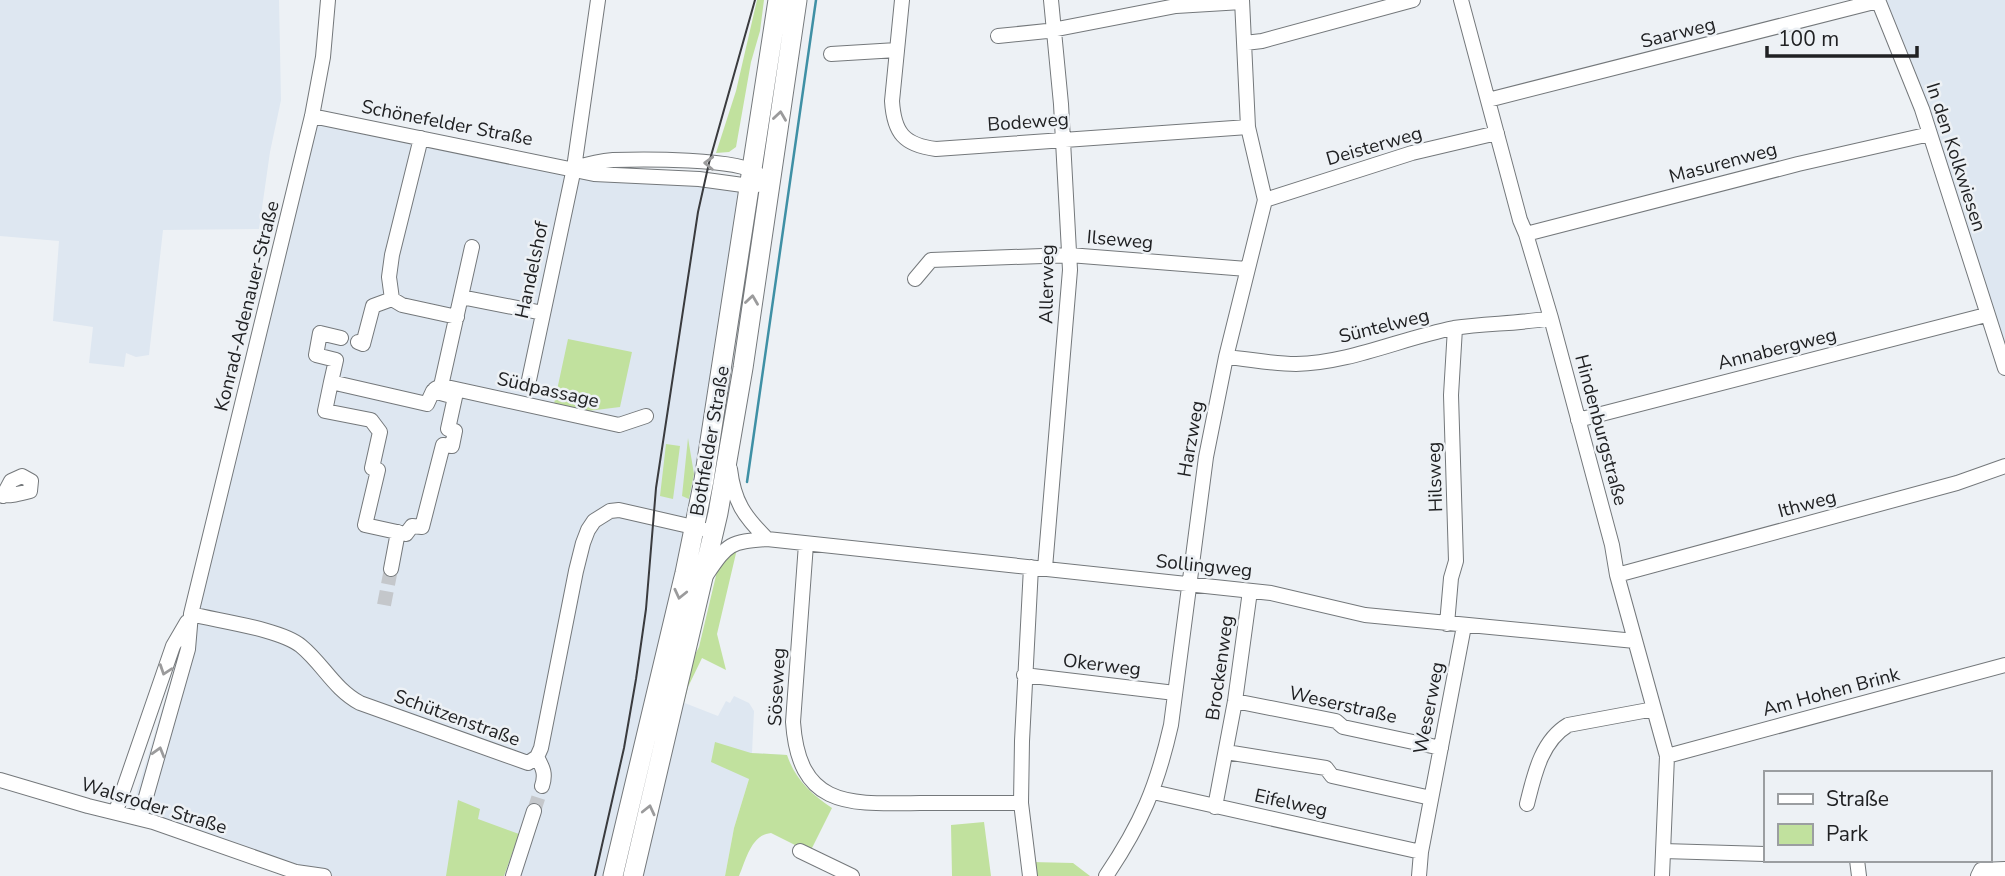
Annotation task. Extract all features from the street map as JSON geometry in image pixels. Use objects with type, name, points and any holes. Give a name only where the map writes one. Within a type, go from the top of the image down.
[{"type":"main road","name":"Bothfelder Straße","points":[[634,876],[704,578],[704,529],[718,400],[778,0]]},
{"type":"main road","name":"Bothfelder Straße","points":[[613,876],[704,529],[729,453],[797,0]]},
{"type":"street","name":"Konrad-Adenauer-Straße","points":[[140,818],[188,649],[190,616],[312,116],[321,71],[328,0]]},
{"type":"street","name":"Handelshof","points":[[529,380],[574,168],[598,0]]},
{"type":"street","name":"Bodeweg","points":[[902,0],[892,101],[893,116],[897,129],[906,141],[919,147],[936,149],[1248,127]]},
{"type":"street","name":"Allerweg","points":[[1030,876],[1021,803],[1024,675],[1070,290],[1051,0]]},
{"type":"street","points":[[1245,43],[1262,41],[1413,0]]},
{"type":"street","name":"Hindenburgstraße","points":[[1461,0],[1520,220],[1578,420],[1667,757],[1662,876]]},
{"type":"street","points":[[998,36],[1054,29],[1176,6],[1242,1]]},
{"type":"street","name":"Harzweg","points":[[1106,876],[1133,833],[1153,792],[1164,757],[1206,457],[1226,357],[1265,200],[1248,127],[1242,1]]},
{"type":"street","name":"Saarweg","points":[[1488,100],[1878,1]]},
{"type":"street","name":"In den Kolkwiesen","points":[[1878,1],[1930,134],[1986,316],[2005,368]]},
{"type":"street","points":[[831,54],[897,50]]},
{"type":"street","name":"Schönefelder Straße","points":[[312,116],[594,174],[751,177],[770,183]]},
{"type":"street","name":"Deisterweg","points":[[1265,200],[1412,153],[1497,133]]},
{"type":"street","name":"Masurenweg","points":[[1526,234],[1798,163],[1930,134]]},
{"type":"street","points":[[392,299],[389,277],[392,255],[421,138]]},
{"type":"street","name":"Schönefelder Straße","points":[[574,168],[610,160],[737,164],[751,177]]},
{"type":"street","points":[[666,161],[677,177]]},
{"type":"street","points":[[331,382],[427,404],[437,388],[457,317],[472,247]]},
{"type":"street","name":"Ilseweg","points":[[915,279],[931,260],[1069,255],[1247,269]]},
{"type":"street","points":[[461,297],[543,313]]},
{"type":"street","points":[[392,299],[402,305],[457,317]]},
{"type":"street","points":[[358,342],[363,344],[373,306],[392,299]]},
{"type":"street","name":"Annabergweg","points":[[1578,420],[1986,316]]},
{"type":"street","name":"Süntelweg","points":[[1226,357],[1297,364],[1356,354],[1415,336],[1455,328],[1550,318]]},
{"type":"street","name":"Hilsweg","points":[[1447,624],[1451,578],[1456,561],[1451,395],[1455,328]]},
{"type":"street","points":[[341,338],[320,333],[316,355],[336,360],[325,411],[371,420],[380,432],[372,468],[377,470],[365,525],[406,534],[412,526],[422,527],[443,444],[452,446],[455,430],[448,429],[454,397],[437,388]]},
{"type":"street","name":"Südpassage","points":[[437,388],[619,425],[646,416]]},
{"type":"street","points":[[729,453],[736,501],[746,518],[767,539]]},
{"type":"street","name":"Ithweg","points":[[1618,575],[1957,483],[2005,466]]},
{"type":"street","name":"Schützenstraße","points":[[190,616],[291,639],[310,654],[339,689],[360,703],[522,762],[533,761],[541,748],[547,706],[578,562],[588,530],[603,514],[619,510],[704,529]]},
{"type":"street","points":[[391,569],[398,532]]},
{"type":"street","name":"Sollingweg","points":[[704,578],[724,549],[740,541],[767,539],[1250,591],[1311,601],[1365,615],[1635,641]]},
{"type":"street","name":"Söseweg","points":[[806,544],[793,722],[800,761],[811,779],[833,796],[860,804],[1021,803]]},
{"type":"street","name":"Brockenweg","points":[[1215,807],[1235,701],[1250,591]]},
{"type":"street","name":"Konrad-Adenauer-Straße","points":[[116,811],[173,646],[190,616]]},
{"type":"street","name":"Weserweg","points":[[1419,876],[1421,852],[1464,626]]},
{"type":"street","name":"Am Hohen Brink","points":[[1667,757],[2005,665]]},
{"type":"street","name":"Okerweg","points":[[1024,675],[1175,693]]},
{"type":"street","name":"Weserstraße","points":[[1235,701],[1336,720],[1343,727],[1441,748]]},
{"type":"street","points":[[1527,804],[1540,758],[1560,729],[1567,725],[1654,709]]},
{"type":"street","points":[[1226,752],[1326,768],[1332,776],[1431,798]]},
{"type":"street","points":[[537,757],[544,770],[542,786]]},
{"type":"street","name":"Walsroder Straße","points":[[0,780],[140,818],[300,874],[324,876]]},
{"type":"street","name":"Eifelweg","points":[[1153,792],[1421,852]]},
{"type":"street","points":[[513,876],[534,811]]},
{"type":"street","points":[[800,850],[852,876]]},
{"type":"street","points":[[1663,851],[1764,854]]},
{"type":"street","points":[[1978,876],[1981,870],[2005,869]]},
{"type":"shaded area","points":[[0,0],[279,0],[281,100],[270,152],[259,229],[163,230],[149,355],[136,357],[126,353],[124,367],[89,363],[93,327],[53,321],[59,241],[0,236]]},
{"type":"shaded area","points":[[1878,0],[2005,0],[2005,369]]},
{"type":"shaded area","points":[[312,116],[574,168],[750,186],[718,400],[614,876],[308,876],[140,818],[146,799],[136,795],[190,618]]},
{"type":"shaded area","points":[[734,696],[749,703],[754,711],[752,753],[787,755],[749,779],[734,828],[725,876],[634,876],[677,700],[718,716],[726,701],[730,703]]},
{"type":"green space","points":[[757,0],[764,0],[760,31],[751,62],[736,147],[729,152],[716,153],[736,91]]},
{"type":"green space","points":[[568,339],[632,352],[620,407],[588,411],[554,404]]},
{"type":"green space","points":[[688,438],[694,474],[689,499],[682,496]]},
{"type":"green space","points":[[666,444],[680,446],[673,499],[660,496]]},
{"type":"green space","points":[[737,549],[717,634],[726,670],[702,658],[688,687],[684,703],[680,701],[690,664],[699,647],[719,563]]},
{"type":"green space","points":[[715,742],[751,753],[787,755],[794,771],[805,785],[832,808],[812,848],[805,850],[771,833],[764,835],[750,849],[739,876],[725,876],[734,828],[749,779],[711,762]]},
{"type":"green space","points":[[458,800],[480,809],[478,819],[519,834],[504,876],[446,876]]},
{"type":"green space","points":[[984,822],[991,876],[952,876],[951,825]]},
{"type":"green space","points":[[1032,862],[1073,863],[1090,876],[1036,876]]},
{"type":"waterway","points":[[747,482],[816,0]]},
{"type":"tunnel","points":[[384,605],[391,569]]},
{"type":"tunnel","points":[[534,811],[542,786]]},
{"type":"tram line","points":[[595,876],[624,748],[636,679],[646,609],[656,488],[698,212],[755,0]]}]
